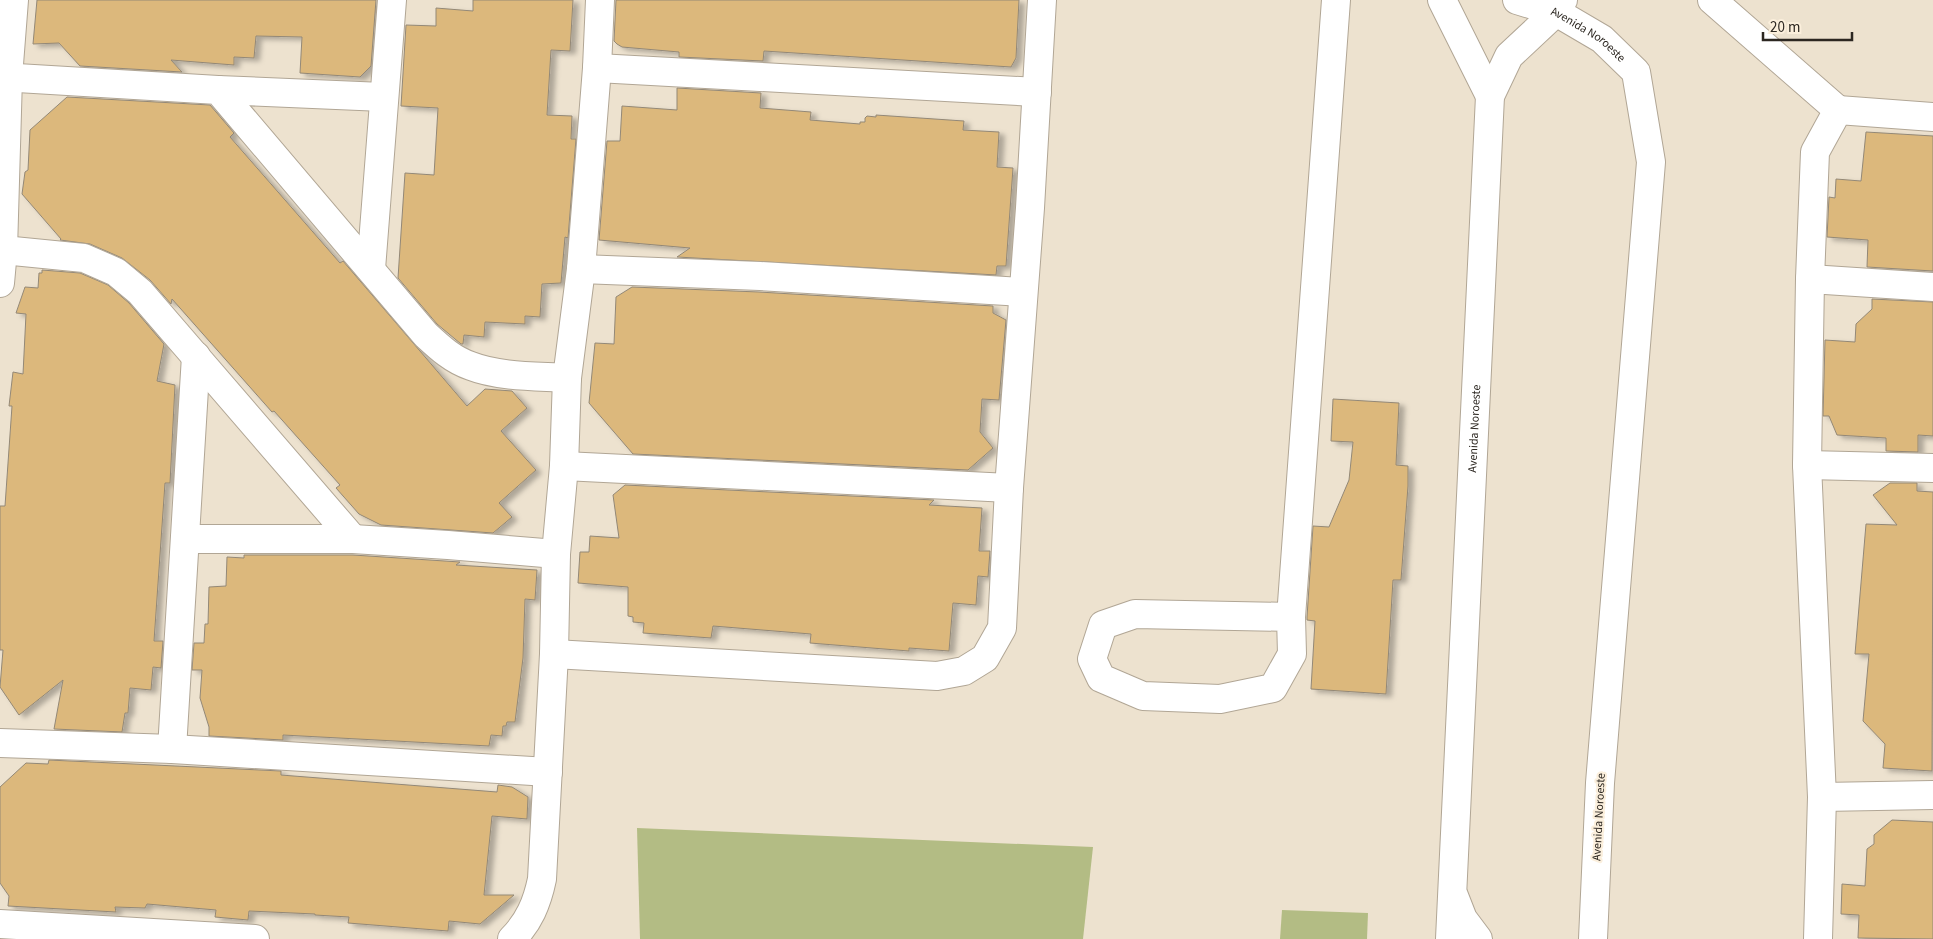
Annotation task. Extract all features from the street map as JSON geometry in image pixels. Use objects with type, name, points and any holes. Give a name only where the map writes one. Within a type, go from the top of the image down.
[{"type":"street","points":[[0,283],[3,250],[4,77],[14,0]]},
{"type":"street","points":[[371,269],[392,0]]},
{"type":"street","points":[[512,939],[524,926],[538,900],[542,879],[554,654],[556,554],[564,466],[567,378],[581,269],[598,68],[600,0]]},
{"type":"street","points":[[554,654],[938,676],[964,672],[985,658],[1002,628],[1008,488],[1042,0]]},
{"type":"street","points":[[1290,617],[1135,614],[1103,625],[1092,659],[1102,678],[1143,696],[1220,699],[1273,688],[1292,654],[1290,617],[1336,0]]},
{"type":"street","points":[[1442,0],[1490,96]]},
{"type":"street","points":[[1517,0],[1560,6]]},
{"type":"street","points":[[1712,0],[1838,110],[1933,117]]},
{"type":"street","name":"Avenida Noroeste","points":[[1450,939],[1454,895],[1490,96],[1509,56],[1560,6],[1602,40],[1636,72],[1650,162],[1600,783],[1590,935]]},
{"type":"street","points":[[598,68],[1036,92]]},
{"type":"street","points":[[4,77],[218,90],[383,97]]},
{"type":"street","points":[[218,90],[426,335],[448,354],[471,366],[499,372],[567,378]]},
{"type":"street","points":[[1818,939],[1822,797],[1807,465],[1810,279],[1815,152],[1838,110]]},
{"type":"street","points":[[3,250],[84,258],[116,272],[140,292],[353,539]]},
{"type":"street","points":[[581,269],[760,276],[1023,292]]},
{"type":"street","points":[[1810,279],[1933,287]]},
{"type":"street","points":[[172,749],[196,356]]},
{"type":"street","points":[[1807,465],[1933,468]]},
{"type":"street","points":[[564,466],[1008,488]]},
{"type":"street","points":[[185,539],[353,539],[556,554]]},
{"type":"street","points":[[0,743],[172,749],[548,772]]},
{"type":"street","points":[[1822,797],[1933,795]]},
{"type":"street","points":[[1454,895],[1463,919],[1478,939]]},
{"type":"street","points":[[0,924],[255,939]]},
{"type":"green space","points":[[637,828],[1093,847],[1083,939],[640,939]]},
{"type":"green space","points":[[1282,910],[1368,913],[1367,939],[1280,939]]},
{"type":"building","points":[[37,0],[376,0],[371,66],[360,77],[300,73],[302,37],[256,36],[254,58],[234,57],[234,65],[171,60],[182,72],[80,66],[59,43],[33,44]]},
{"type":"building","points":[[473,0],[573,0],[570,51],[551,50],[547,115],[572,116],[571,139],[576,139],[568,238],[565,237],[561,283],[542,284],[540,317],[525,316],[525,324],[485,322],[484,337],[464,335],[463,344],[461,344],[437,324],[398,278],[405,173],[434,175],[438,108],[401,106],[406,25],[436,26],[436,8],[473,11]]},
{"type":"building","points":[[616,0],[1019,0],[1016,58],[1011,67],[764,51],[763,61],[679,57],[679,52],[622,47],[617,44],[614,41]]},
{"type":"building","points":[[677,88],[761,93],[760,108],[811,112],[810,120],[860,124],[860,122],[865,122],[867,116],[876,117],[876,115],[964,121],[963,130],[999,132],[997,167],[1013,168],[1006,266],[997,266],[996,275],[677,257],[690,248],[599,240],[607,141],[620,141],[622,106],[677,110]]},
{"type":"building","points":[[67,97],[210,105],[234,133],[230,137],[340,263],[343,261],[467,406],[485,389],[512,391],[527,408],[501,431],[536,470],[499,503],[512,517],[493,533],[381,525],[359,514],[336,488],[340,485],[274,411],[272,412],[172,299],[171,304],[150,280],[122,258],[90,244],[60,240],[22,194],[25,172],[28,170],[30,130]]},
{"type":"building","points":[[1866,132],[1933,136],[1933,271],[1867,267],[1868,240],[1827,237],[1829,197],[1835,198],[1836,179],[1861,181]]},
{"type":"building","points":[[42,270],[80,273],[108,285],[129,303],[164,344],[157,381],[175,385],[170,483],[165,483],[154,641],[163,641],[161,668],[153,667],[151,690],[130,688],[128,713],[125,713],[122,732],[54,729],[63,680],[19,715],[0,687],[3,650],[0,650],[0,506],[5,506],[12,406],[9,406],[13,372],[23,374],[26,314],[16,313],[25,287],[38,288],[39,273],[42,273]]},
{"type":"building","points":[[632,287],[759,292],[993,306],[993,313],[1006,320],[999,400],[982,399],[980,432],[993,448],[968,470],[633,454],[589,403],[595,343],[614,344],[616,297]]},
{"type":"building","points":[[1872,299],[1933,302],[1933,436],[1918,435],[1918,452],[1886,451],[1886,438],[1837,435],[1829,416],[1823,416],[1825,340],[1855,342],[1856,324],[1872,309]]},
{"type":"building","points":[[1333,399],[1399,403],[1396,465],[1408,466],[1408,486],[1401,580],[1393,580],[1386,694],[1311,689],[1315,621],[1307,620],[1307,617],[1313,526],[1329,527],[1349,480],[1353,442],[1331,441]]},
{"type":"building","points":[[1890,483],[1917,483],[1917,491],[1933,492],[1932,771],[1883,768],[1885,744],[1863,721],[1869,654],[1855,654],[1866,524],[1897,525],[1873,495]]},
{"type":"building","points":[[625,485],[934,500],[929,505],[982,508],[979,551],[990,551],[988,577],[978,576],[976,605],[953,603],[949,651],[909,648],[909,651],[810,643],[811,634],[713,626],[711,638],[643,633],[644,623],[633,622],[633,617],[628,616],[628,587],[578,583],[580,552],[589,552],[590,536],[619,538],[613,495]]},
{"type":"building","points":[[244,555],[353,555],[460,562],[456,565],[537,570],[535,600],[525,599],[523,658],[515,722],[507,722],[506,726],[503,726],[502,736],[491,735],[489,746],[283,735],[283,740],[209,736],[209,727],[200,698],[202,670],[192,670],[194,643],[204,643],[205,624],[208,624],[209,587],[226,586],[227,557],[244,558]]},
{"type":"building","points":[[49,760],[281,771],[281,775],[497,792],[498,785],[512,787],[528,797],[527,819],[492,816],[484,895],[514,895],[480,924],[449,921],[448,931],[348,923],[349,917],[315,914],[249,911],[248,920],[215,917],[216,910],[147,904],[145,908],[115,907],[116,912],[8,906],[9,896],[0,883],[0,787],[26,763],[48,764]]},
{"type":"building","points":[[1892,820],[1933,822],[1933,939],[1858,938],[1859,915],[1841,914],[1842,884],[1865,886],[1867,849],[1874,844],[1874,835]]}]
